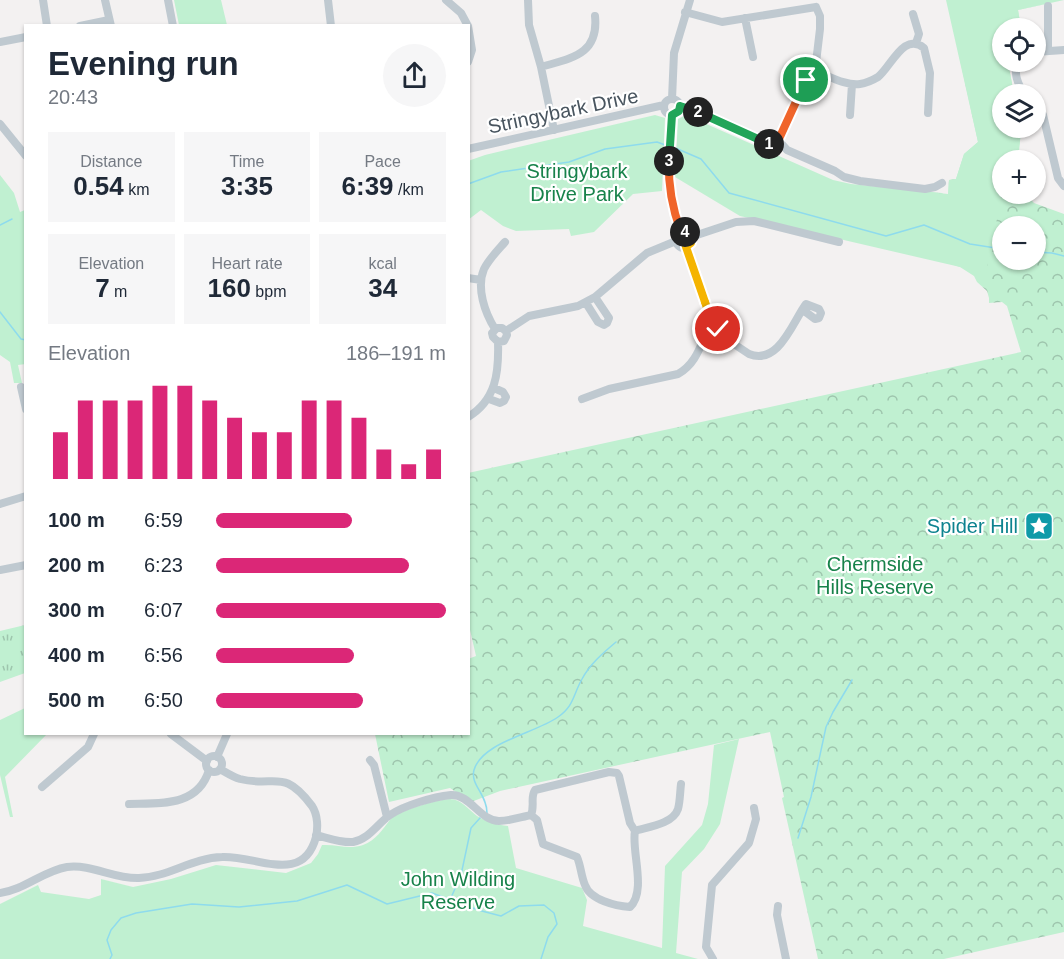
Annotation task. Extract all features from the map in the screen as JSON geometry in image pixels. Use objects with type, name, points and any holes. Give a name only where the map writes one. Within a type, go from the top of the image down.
[{"type":"street","points":[[43,0],[47,24]]},
{"type":"street","points":[[105,0],[110,23]]},
{"type":"street","points":[[168,0],[173,24]]},
{"type":"street","points":[[328,0],[331,24]]},
{"type":"street","points":[[446,0],[461,13],[467,24]]},
{"type":"street","points":[[528,0],[529,25],[541,67],[554,130]]},
{"type":"street","points":[[690,0],[674,53],[672,99],[679,102],[680,106],[768,143],[778,141]]},
{"type":"street","points":[[685,12],[722,22],[818,3],[820,29],[815,71],[805,82],[778,141]]},
{"type":"street","points":[[1048,6],[1048,51],[1064,50]]},
{"type":"street","points":[[913,14],[919,34],[916,43]]},
{"type":"street","points":[[541,67],[573,58],[584,52],[595,35],[595,16]]},
{"type":"street","points":[[745,18],[753,57]]},
{"type":"street","points":[[0,42],[24,37]]},
{"type":"street","points":[[470,38],[472,50],[470,56]]},
{"type":"street","points":[[815,71],[852,84],[864,83],[878,76],[902,49],[910,43],[916,43],[924,48],[929,66],[928,113]]},
{"type":"street","points":[[850,115],[852,84]]},
{"type":"street","name":"Stringybark Drive","points":[[470,149],[664,105],[672,99]]},
{"type":"street","name":"Stringybark Drive","points":[[664,105],[667,113],[672,115]]},
{"type":"street","points":[[680,106],[679,111],[672,115],[669,192],[681,232]]},
{"type":"street","points":[[0,124],[24,154]]},
{"type":"street","points":[[1046,128],[1058,178],[1064,186]]},
{"type":"street","points":[[778,141],[788,150],[852,179],[925,189],[942,183]]},
{"type":"street","points":[[691,237],[736,222],[754,221],[839,242]]},
{"type":"street","points":[[676,242],[681,247],[686,247],[691,243],[691,237],[686,232],[681,232]]},
{"type":"street","points":[[676,242],[676,237],[681,232]]},
{"type":"street","points":[[495,329],[485,309],[481,280],[487,264],[505,242]]},
{"type":"street","points":[[498,342],[505,339],[506,332],[529,316],[586,303],[642,257],[676,242]]},
{"type":"street","points":[[686,247],[710,317],[717,321],[716,332]]},
{"type":"street","points":[[470,278],[481,280]]},
{"type":"street","points":[[586,303],[598,322],[607,324],[608,315],[596,297]]},
{"type":"street","points":[[716,332],[749,354],[760,356],[779,347],[797,315],[803,310]]},
{"type":"street","points":[[710,317],[701,323],[702,331],[706,334],[716,332]]},
{"type":"street","points":[[495,329],[500,328],[506,332]]},
{"type":"street","points":[[495,329],[492,338],[498,342]]},
{"type":"street","points":[[582,399],[609,389],[678,374],[685,370],[695,358],[706,334]]},
{"type":"street","points":[[470,416],[489,399],[495,388],[498,342]]},
{"type":"street","points":[[21,387],[24,400]]},
{"type":"street","points":[[489,399],[500,403],[505,399],[503,392],[495,388]]},
{"type":"street","points":[[0,504],[24,497]]},
{"type":"street","points":[[0,570],[24,566]]},
{"type":"street","points":[[42,787],[88,747],[94,735]]},
{"type":"street","points":[[172,735],[207,760]]},
{"type":"street","points":[[217,757],[227,735]]},
{"type":"street","points":[[207,760],[212,756],[217,757],[221,762],[220,769]]},
{"type":"street","points":[[129,804],[180,801],[196,792],[206,779],[209,770],[207,760]]},
{"type":"street","points":[[370,760],[374,765],[387,817]]},
{"type":"street","points":[[0,893],[8,892],[51,871],[68,867],[85,867],[129,878],[138,878],[165,874],[199,860],[211,858],[234,857],[291,865],[307,855],[316,835],[317,821],[314,810],[290,784],[277,780],[241,780],[220,769],[209,770]]},
{"type":"street","points":[[531,815],[534,808],[533,793],[535,790],[613,772],[620,779],[630,823],[635,831]]},
{"type":"street","points":[[635,831],[663,822],[678,811],[681,784]]},
{"type":"street","points":[[316,835],[344,842],[359,840],[370,834],[387,817],[407,806],[454,795],[463,798],[482,814],[498,821],[531,815]]},
{"type":"street","points":[[713,959],[706,947],[712,885],[749,843],[756,819],[754,808]]},
{"type":"street","points":[[531,815],[537,820],[543,844],[577,857],[585,887],[590,894],[628,908],[633,906],[636,897],[638,865],[633,837],[635,831]]},
{"type":"street","points":[[778,906],[777,915],[786,959]]},
{"type":"green space","points":[[174,0],[221,0],[227,24],[179,24]]},
{"type":"green space","points":[[946,0],[1064,0],[1018,10],[1019,18],[992,18],[992,72],[1010,72],[1012,84],[992,84],[992,138],[1020,138],[1019,150],[992,150],[992,204],[1000,204],[998,216],[992,216],[992,243],[986,273],[740,216],[675,177],[678,119],[686,115],[833,180],[948,194],[949,180],[956,179],[964,154],[978,142]]},
{"type":"green space","name":"Chermside Hills Reserve","points":[[1064,0],[1018,10],[1019,18],[992,18],[992,72],[1010,72],[1012,84],[992,84],[992,138],[1020,138],[1019,150],[992,150],[992,204],[1037,204],[1064,214],[1064,932],[944,959],[818,959],[782,798],[784,797],[770,732],[500,791],[471,802],[450,788],[389,802],[375,735],[470,735],[470,658],[476,656],[470,630],[470,473],[1021,352],[1007,306],[1002,302],[989,303],[987,291],[974,276],[960,267],[928,256],[850,188],[878,187],[942,193],[948,199],[949,180],[956,179],[964,154],[978,142],[954,23]]},
{"type":"green space","name":"Stringybark Drive Park","points":[[655,115],[665,118],[662,191],[633,194],[594,232],[571,236],[569,229],[516,231],[503,226],[481,210],[470,218],[470,160]]},
{"type":"green space","points":[[0,175],[14,193],[20,212],[24,210],[24,364],[18,365],[22,383],[14,383],[10,362],[0,355]]},
{"type":"green space","points":[[24,625],[24,673],[0,682],[0,631]]},
{"type":"green space","points":[[24,708],[24,735],[46,735],[5,777],[13,817],[10,817],[0,775],[0,720]]},
{"type":"green space","name":"John Wilding Reserve","points":[[739,739],[720,824],[704,849],[682,872],[676,953],[698,959],[0,959],[0,904],[38,885],[41,892],[89,899],[101,895],[101,879],[133,887],[171,879],[216,865],[286,873],[311,863],[322,845],[352,847],[363,845],[375,838],[390,820],[400,813],[428,803],[450,799],[461,803],[485,820],[508,826],[516,868],[582,888],[587,900],[583,926],[662,948],[665,866],[702,825],[708,804],[714,745]]},
{"type":"waterway","points":[[470,183],[501,172],[569,162],[605,149],[657,142],[668,146]]},
{"type":"waterway","points":[[673,147],[701,159],[729,193],[886,236],[924,225],[970,244],[992,247]]},
{"type":"waterway","points":[[0,225],[12,219]]},
{"type":"waterway","points":[[1046,253],[1064,256]]},
{"type":"waterway","points":[[0,312],[21,339],[24,340]]},
{"type":"waterway","points":[[487,813],[473,775],[479,760],[498,745],[548,723],[563,713],[589,668],[616,642]]},
{"type":"waterway","points":[[798,838],[811,797],[826,727],[852,680]]},
{"type":"waterway","points":[[450,900],[461,875],[471,828],[480,818]]},
{"type":"waterway","points":[[110,959],[112,955],[107,940],[111,930],[121,918],[136,913],[192,904],[239,907],[297,901],[347,885],[387,904],[432,893],[501,916],[519,906],[544,905],[554,913],[557,924],[548,937],[541,959]]},
{"type":"place","name":"Spider Hill","points":[[1039,526]]},
{"type":"route","points":[[718,329],[717,321],[710,317],[686,247],[691,243],[691,237],[686,232],[681,232],[671,203],[668,177],[672,115],[679,111],[680,106],[772,144],[778,141],[806,80]]}]
